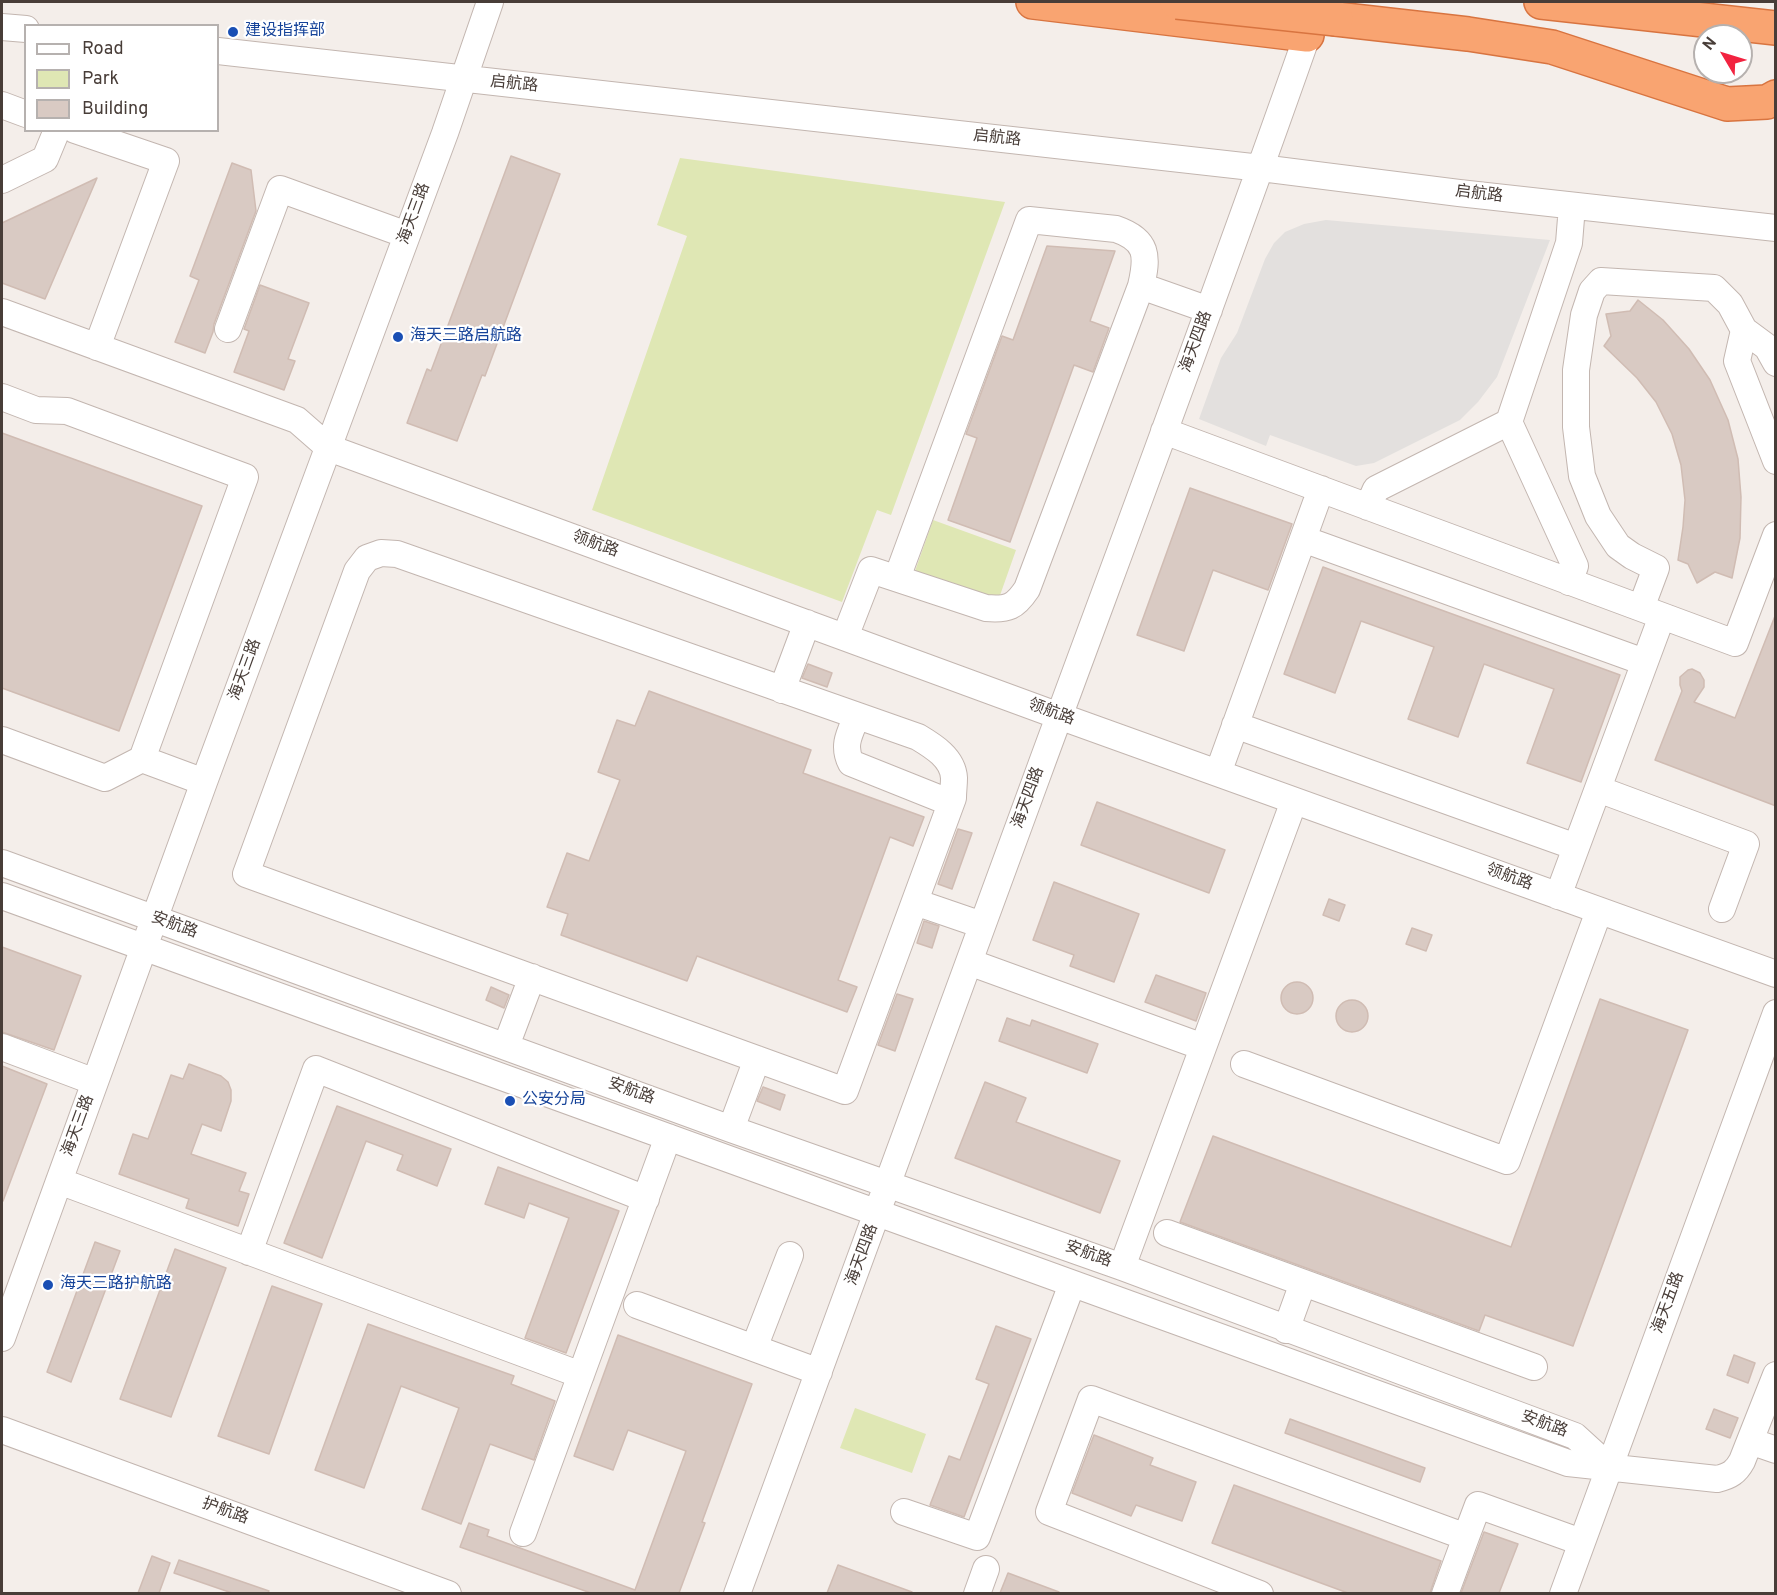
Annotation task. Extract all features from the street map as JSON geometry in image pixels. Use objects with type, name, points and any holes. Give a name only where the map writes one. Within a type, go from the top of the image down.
[{"type":"highway","points":[[1033,2],[1307,34]]},
{"type":"highway","points":[[1177,2],[1327,10],[1552,47],[1727,104],[1767,102],[1776,97]]},
{"type":"highway","points":[[1541,2],[1776,28]]},
{"type":"street","name":"海天三路","points":[[2,1338],[204,782],[407,235],[490,2]]},
{"type":"street","name":"海天四路","points":[[737,1593],[1261,168],[1307,34],[1327,10]]},
{"type":"street","points":[[2,27],[24,29]]},
{"type":"street","name":"启航路","points":[[219,51],[1776,228]]},
{"type":"street","points":[[2,105],[24,113]]},
{"type":"street","points":[[2,180],[45,159],[56,132]]},
{"type":"street","points":[[81,132],[166,161],[97,347]]},
{"type":"street","points":[[228,328],[280,189],[407,235]]},
{"type":"street","points":[[1569,582],[1575,566],[1509,422],[1569,243],[1572,206]]},
{"type":"street","points":[[845,637],[871,570],[986,608],[1002,609],[1017,603],[1028,589],[1141,286],[1146,264],[1144,251],[1137,240],[1127,233],[1116,229],[1029,220],[897,578]]},
{"type":"street","points":[[1558,896],[1644,662],[1656,568],[1618,546],[1598,516],[1582,476],[1576,427],[1576,370],[1584,315],[1592,291],[1600,281],[1714,288],[1730,304],[1744,330],[1767,347],[1776,363]]},
{"type":"street","points":[[1141,286],[1209,310]]},
{"type":"street","points":[[2,312],[297,420],[329,448]]},
{"type":"street","points":[[1744,330],[1737,361],[1776,461]]},
{"type":"street","points":[[2,398],[36,410],[67,411],[245,477],[142,759],[105,778],[2,740]]},
{"type":"street","points":[[1368,507],[1376,489],[1509,422]]},
{"type":"street","points":[[1164,431],[1735,643],[1776,535]]},
{"type":"street","name":"领航路","points":[[329,448],[1059,716],[1776,974]]},
{"type":"street","points":[[1218,773],[1321,489]]},
{"type":"street","points":[[1303,539],[1644,662]]},
{"type":"street","points":[[381,553],[397,554],[782,690],[918,737],[935,747],[948,761],[954,776],[951,803],[845,1091],[246,874],[357,571],[367,558],[381,553]]},
{"type":"street","points":[[782,690],[807,623]]},
{"type":"street","points":[[857,716],[846,745],[846,754],[851,763],[951,803]]},
{"type":"street","points":[[1236,724],[1576,847]]},
{"type":"street","points":[[142,759],[204,782]]},
{"type":"street","points":[[1598,789],[1746,844],[1722,909]]},
{"type":"street","points":[[1122,1267],[1294,801]]},
{"type":"street","name":"安航路","points":[[2,863],[731,1129],[1122,1267],[1575,1436],[1609,1467]]},
{"type":"street","name":"安航路","points":[[2,896],[1568,1463],[1609,1467]]},
{"type":"street","points":[[915,902],[982,926]]},
{"type":"street","points":[[1244,1064],[1507,1161],[1599,911]]},
{"type":"street","points":[[969,962],[1203,1047]]},
{"type":"street","points":[[506,1046],[532,977]]},
{"type":"street","name":"海天五路","points":[[1563,1593],[1776,1013]]},
{"type":"street","points":[[2,1047],[95,1082]]},
{"type":"street","points":[[731,1129],[757,1059]]},
{"type":"street","points":[[249,1252],[316,1069],[646,1199]]},
{"type":"street","points":[[523,1533],[668,1137]]},
{"type":"street","points":[[59,1181],[580,1376]]},
{"type":"street","points":[[1167,1233],[1534,1367]]},
{"type":"street","points":[[754,1348],[790,1255]]},
{"type":"street","points":[[1286,1330],[1303,1283]]},
{"type":"street","points":[[904,1512],[977,1537],[1072,1284]]},
{"type":"street","points":[[637,1305],[819,1372]]},
{"type":"street","points":[[1609,1467],[1717,1479],[1727,1477],[1737,1470],[1742,1461],[1776,1375]]},
{"type":"street","points":[[1260,1593],[1049,1512],[1091,1399],[1466,1537]]},
{"type":"street","name":"护航路","points":[[2,1430],[434,1591]]},
{"type":"street","points":[[1750,1441],[1776,1450]]},
{"type":"street","points":[[1445,1593],[1478,1505],[1581,1542]]},
{"type":"street","points":[[977,1593],[986,1569]]},
{"type":"green space","points":[[680,158],[1005,202],[891,515],[877,510],[842,602],[592,510],[687,236],[657,225]]},
{"type":"green space","points":[[933,520],[1016,550],[998,601],[915,571]]},
{"type":"green space","points":[[855,1408],[926,1434],[912,1473],[840,1448]]},
{"type":"shaded area","points":[[1326,220],[1550,240],[1497,377],[1478,402],[1460,420],[1374,463],[1356,466],[1270,435],[1266,446],[1199,419],[1221,358],[1237,333],[1265,259],[1274,243],[1285,232],[1304,224]]},
{"type":"building","points":[[511,156],[560,174],[485,376],[482,375],[457,441],[407,423],[427,369],[431,371]]},
{"type":"building","points":[[232,163],[251,170],[256,211],[205,353],[175,342],[199,280],[190,276]]},
{"type":"building","points":[[97,178],[45,299],[2,283],[2,223]]},
{"type":"building","points":[[1047,246],[1115,251],[1090,321],[1109,328],[1093,372],[1074,365],[1010,542],[948,520],[977,438],[966,434],[1002,336],[1013,340]]},
{"type":"building","points":[[260,285],[309,303],[288,359],[295,361],[284,390],[234,372],[249,331],[244,329]]},
{"type":"building","points":[[1638,300],[1663,320],[1689,349],[1710,380],[1728,420],[1738,459],[1741,497],[1740,538],[1732,578],[1715,572],[1697,583],[1688,564],[1678,560],[1685,500],[1681,465],[1672,434],[1656,402],[1637,378],[1604,346],[1611,336],[1606,314],[1630,311]]},
{"type":"building","points":[[2,433],[202,506],[119,731],[2,688]]},
{"type":"building","points":[[1190,488],[1292,524],[1268,590],[1213,570],[1184,651],[1137,635]]},
{"type":"building","points":[[1323,567],[1620,675],[1581,782],[1527,763],[1554,689],[1484,664],[1458,737],[1408,719],[1434,647],[1361,621],[1335,693],[1284,674]]},
{"type":"building","points":[[1775,616],[1776,806],[1655,760],[1682,691],[1680,677],[1688,670],[1692,669],[1700,673],[1704,680],[1704,687],[1694,702],[1735,718]]},
{"type":"building","points":[[808,664],[832,673],[827,687],[802,678]]},
{"type":"building","points":[[649,691],[811,750],[803,773],[924,817],[913,846],[890,837],[838,980],[857,987],[847,1012],[697,956],[687,981],[561,935],[568,914],[547,907],[567,853],[589,861],[620,780],[598,772],[617,720],[635,726]]},
{"type":"building","points":[[1097,802],[1225,850],[1209,893],[1081,845]]},
{"type":"building","points":[[958,829],[972,833],[952,889],[938,884]]},
{"type":"building","points":[[1054,882],[1139,914],[1114,982],[1070,966],[1074,955],[1033,940]]},
{"type":"building","points":[[1329,899],[1345,905],[1339,921],[1323,915]]},
{"type":"building","points":[[924,921],[939,926],[932,948],[917,943]]},
{"type":"building","points":[[1412,928],[1432,935],[1426,951],[1406,944]]},
{"type":"building","points":[[2,947],[81,976],[54,1050],[2,1032]]},
{"type":"building","points":[[1156,975],[1206,993],[1196,1021],[1145,1002]]},
{"type":"building","points":[[1297,982],[1308,987],[1313,998],[1308,1009],[1297,1014],[1286,1009],[1281,998],[1286,987]]},
{"type":"building","points":[[491,987],[509,995],[504,1008],[486,1000]]},
{"type":"building","points":[[897,994],[913,999],[895,1051],[878,1045]]},
{"type":"building","points":[[1600,999],[1688,1030],[1573,1346],[1485,1315],[1479,1331],[1180,1222],[1213,1136],[1511,1247]]},
{"type":"building","points":[[1352,1000],[1363,1005],[1368,1016],[1363,1027],[1352,1032],[1341,1027],[1336,1016],[1341,1005]]},
{"type":"building","points":[[1007,1018],[1030,1026],[1032,1020],[1098,1044],[1087,1073],[999,1041]]},
{"type":"building","points":[[189,1064],[221,1076],[228,1082],[231,1090],[231,1101],[221,1131],[202,1124],[191,1154],[246,1173],[239,1191],[249,1194],[238,1226],[186,1208],[189,1199],[119,1174],[133,1134],[148,1139],[171,1075],[183,1079]]},
{"type":"building","points":[[2,1066],[47,1084],[3,1201],[2,1200]]},
{"type":"building","points":[[985,1082],[1026,1098],[1016,1122],[1120,1161],[1100,1213],[955,1158]]},
{"type":"building","points":[[763,1087],[785,1095],[780,1110],[757,1101]]},
{"type":"building","points":[[337,1106],[451,1149],[437,1186],[397,1170],[403,1155],[366,1141],[322,1258],[284,1243]]},
{"type":"building","points":[[498,1167],[619,1211],[566,1353],[525,1338],[569,1218],[529,1203],[524,1218],[485,1204]]},
{"type":"building","points":[[95,1242],[120,1251],[71,1382],[47,1372]]},
{"type":"building","points":[[175,1249],[226,1268],[171,1417],[120,1399]]},
{"type":"building","points":[[272,1286],[322,1304],[269,1454],[218,1436]]},
{"type":"building","points":[[368,1324],[514,1376],[511,1384],[555,1401],[534,1460],[490,1444],[461,1524],[422,1509],[459,1408],[401,1386],[364,1488],[315,1470]]},
{"type":"building","points":[[996,1326],[1031,1339],[964,1517],[930,1505],[949,1456],[960,1460],[989,1384],[976,1379]]},
{"type":"building","points":[[618,1335],[752,1384],[679,1593],[591,1593],[460,1547],[469,1523],[489,1530],[487,1536],[635,1590],[686,1451],[628,1430],[613,1470],[574,1456]]},
{"type":"building","points":[[1734,1355],[1755,1363],[1748,1383],[1727,1375]]},
{"type":"building","points":[[1714,1409],[1738,1418],[1730,1438],[1706,1429]]},
{"type":"building","points":[[1290,1419],[1425,1468],[1420,1482],[1285,1433]]},
{"type":"building","points":[[1094,1435],[1153,1458],[1150,1465],[1196,1482],[1182,1521],[1136,1505],[1131,1516],[1072,1493]]},
{"type":"building","points":[[1234,1485],[1441,1561],[1430,1593],[1348,1593],[1212,1543]]},
{"type":"building","points":[[1484,1532],[1518,1544],[1499,1593],[1461,1593]]},
{"type":"building","points":[[152,1556],[170,1563],[159,1593],[138,1593]]},
{"type":"building","points":[[179,1560],[269,1591],[268,1593],[232,1593],[174,1573]]},
{"type":"building","points":[[838,1565],[912,1592],[912,1593],[827,1593]]},
{"type":"building","points":[[1008,1573],[1059,1592],[1059,1593],[1000,1593]]},
{"type":"place","name":"建设指挥部","points":[[233,32]]},
{"type":"place","name":"海天三路启航路","points":[[398,337]]},
{"type":"place","name":"公安分局","points":[[510,1101]]},
{"type":"place","name":"海天三路护航路","points":[[48,1285]]}]
